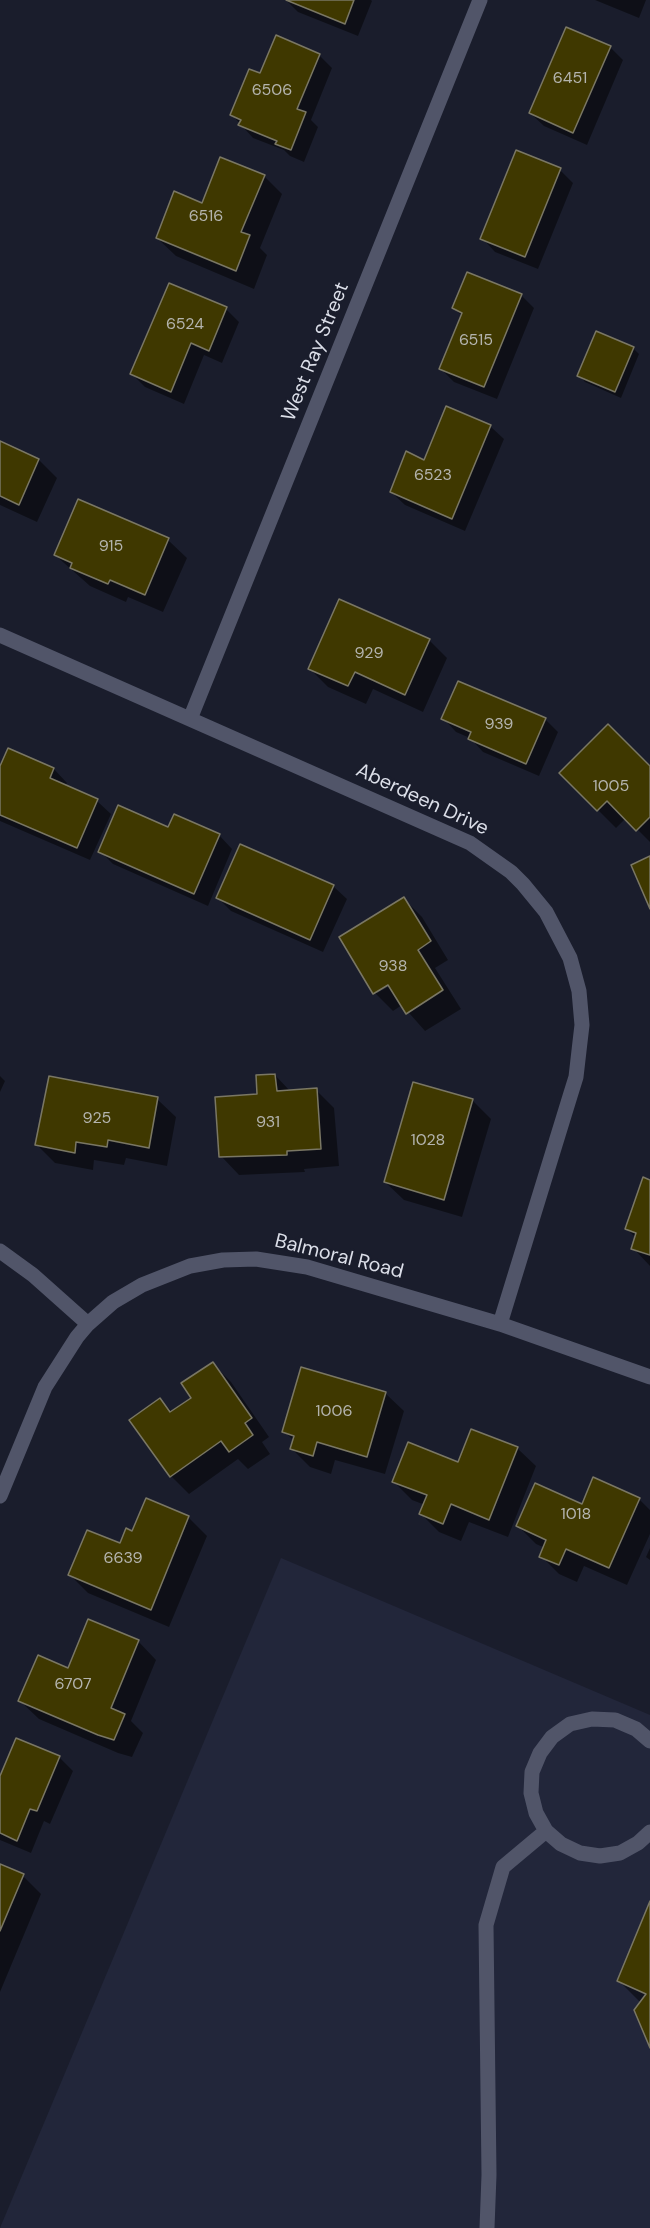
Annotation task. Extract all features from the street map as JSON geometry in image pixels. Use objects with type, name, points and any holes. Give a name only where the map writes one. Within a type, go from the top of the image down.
[{"type":"street","name":"West Ray Street","points":[[190,719],[480,0]]},
{"type":"street","name":"Aberdeen Drive","points":[[0,635],[470,843],[497,861],[523,884],[555,926],[570,958],[579,991],[582,1025],[576,1077],[500,1324]]},
{"type":"street","points":[[0,1251],[33,1275],[88,1324]]},
{"type":"street","name":"Balmoral Road","points":[[0,1496],[45,1387],[76,1337],[113,1302],[157,1278],[201,1264],[223,1260],[256,1259],[307,1267],[500,1324],[650,1377]]},
{"type":"street","points":[[650,1741],[636,1729],[615,1720],[592,1719],[570,1724],[552,1737],[540,1753],[532,1772],[531,1793],[536,1813],[546,1831],[561,1844],[580,1853],[600,1856],[620,1852],[638,1843],[650,1832]]},
{"type":"street","points":[[487,2228],[489,2175],[486,1925],[503,1867],[546,1831]]},
{"type":"shaded area","points":[[281,1558],[650,1715],[650,2228],[0,2228]]},
{"type":"building","points":[[286,0],[354,0],[345,24]]},
{"type":"building","points":[[566,27],[611,46],[573,133],[529,113]]},
{"type":"building","points":[[276,35],[320,54],[297,109],[306,112],[291,150],[275,144],[277,141],[238,125],[241,120],[230,115],[249,69],[260,73]]},
{"type":"building","points":[[516,150],[561,168],[525,257],[480,239]]},
{"type":"building","points":[[220,157],[265,175],[241,232],[250,235],[236,271],[156,238],[174,191],[202,203]]},
{"type":"building","points":[[467,272],[522,294],[484,387],[439,369],[462,313],[452,308]]},
{"type":"building","points":[[169,283],[227,307],[209,351],[191,343],[171,392],[130,374]]},
{"type":"building","points":[[596,331],[634,347],[615,392],[577,376]]},
{"type":"building","points":[[446,406],[491,425],[452,519],[390,492],[406,451],[424,460]]},
{"type":"building","points":[[0,441],[39,459],[19,505],[0,496]]},
{"type":"building","points":[[78,499],[169,538],[145,595],[110,580],[108,584],[70,568],[72,563],[54,555]]},
{"type":"building","points":[[339,599],[430,639],[405,695],[355,672],[348,686],[308,669]]},
{"type":"building","points":[[458,681],[546,718],[526,764],[468,739],[471,732],[441,719]]},
{"type":"building","points":[[608,724],[650,766],[650,817],[636,831],[607,801],[597,811],[559,773]]},
{"type":"building","points":[[8,748],[54,768],[50,778],[98,799],[77,848],[0,815],[0,766]]},
{"type":"building","points":[[118,805],[168,827],[174,814],[220,834],[194,894],[98,852]]},
{"type":"building","points":[[240,844],[334,885],[310,940],[216,898]]},
{"type":"building","points":[[650,856],[650,909],[631,865]]},
{"type":"building","points":[[404,897],[431,941],[418,950],[443,990],[406,1014],[388,985],[373,994],[339,937]]},
{"type":"building","points":[[275,1074],[277,1091],[317,1088],[321,1149],[287,1151],[287,1155],[219,1157],[215,1097],[257,1094],[256,1075]]},
{"type":"building","points":[[49,1076],[158,1097],[149,1148],[108,1140],[107,1147],[76,1142],[75,1153],[35,1145]]},
{"type":"building","points":[[413,1082],[473,1099],[444,1200],[384,1182]]},
{"type":"building","points":[[643,1177],[650,1180],[650,1255],[631,1249],[636,1233],[625,1229]]},
{"type":"building","points":[[213,1362],[252,1418],[245,1423],[253,1435],[229,1452],[221,1441],[170,1477],[129,1420],[160,1398],[170,1412],[191,1398],[181,1383]]},
{"type":"building","points":[[301,1367],[386,1392],[367,1457],[317,1442],[313,1456],[290,1449],[294,1436],[282,1432]]},
{"type":"building","points":[[471,1429],[518,1447],[489,1520],[451,1504],[443,1524],[419,1514],[427,1495],[392,1482],[408,1442],[458,1462]]},
{"type":"building","points":[[593,1477],[640,1498],[609,1568],[566,1549],[559,1565],[539,1557],[546,1540],[516,1526],[535,1483],[582,1504]]},
{"type":"building","points":[[146,1498],[189,1516],[151,1610],[68,1575],[87,1530],[120,1543],[126,1528],[132,1531]]},
{"type":"building","points":[[88,1619],[139,1640],[111,1708],[125,1714],[114,1740],[18,1701],[38,1655],[68,1668]]},
{"type":"building","points":[[16,1738],[60,1756],[37,1811],[30,1809],[17,1841],[0,1833],[0,1776]]},
{"type":"building","points":[[0,1864],[24,1874],[0,1931]]},
{"type":"building","points":[[650,1901],[650,2048],[634,2010],[646,1994],[617,1981]]}]
